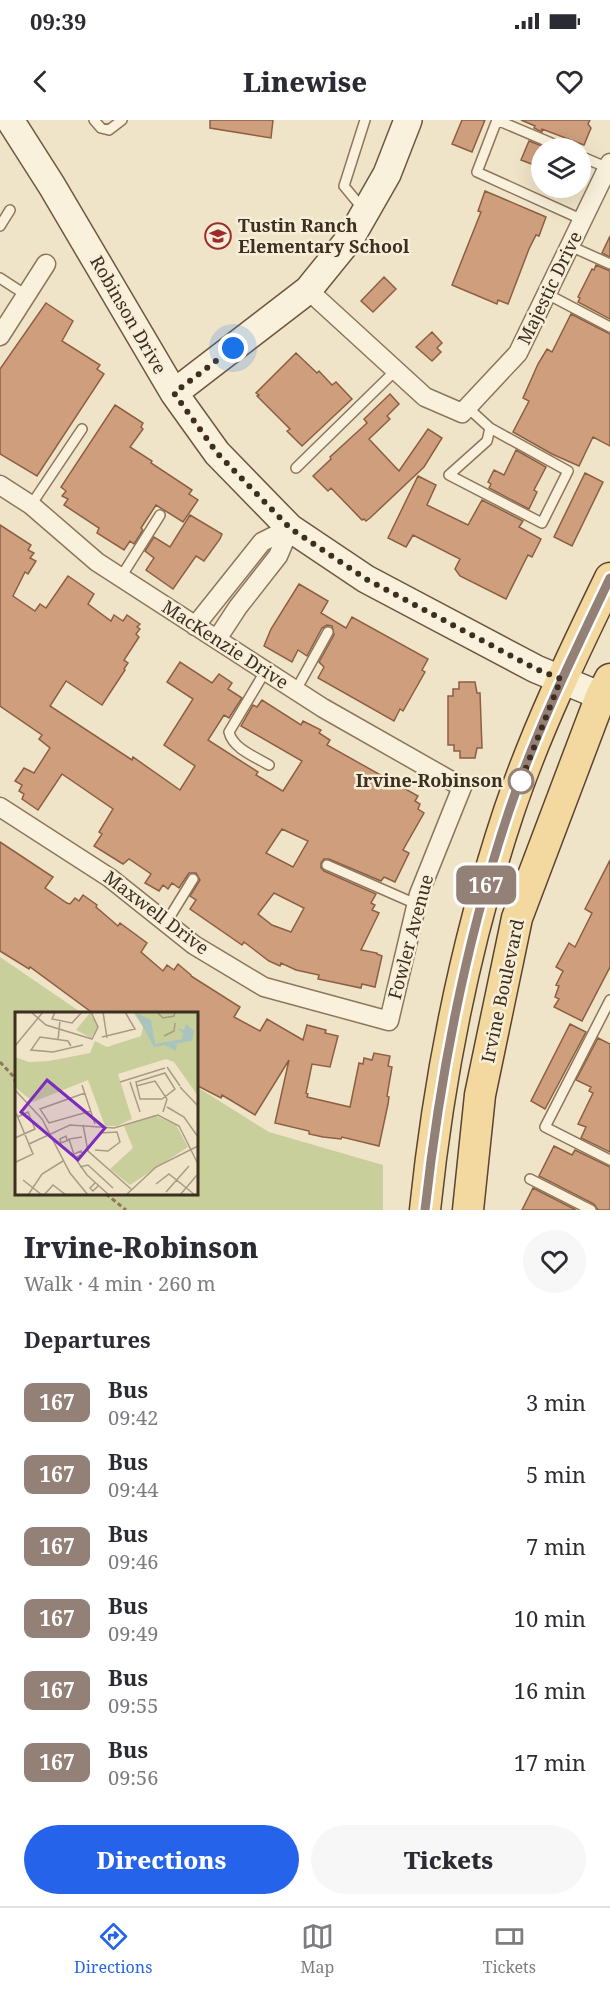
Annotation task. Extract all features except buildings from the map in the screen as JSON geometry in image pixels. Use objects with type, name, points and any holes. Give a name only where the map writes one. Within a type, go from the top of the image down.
[{"type":"main road","points":[[425,1210],[447,1054],[479,910],[510,810],[561,679],[610,578]]},
{"type":"main road","name":"Irvine Boulevard","points":[[468,1210],[480,1095],[518,918],[608,693]]},
{"type":"street","name":"Robinson Drive","points":[[10,120],[52,186],[174,393],[217,453],[290,528],[366,579],[536,669],[608,693]]},
{"type":"street","points":[[174,393],[308,290],[351,237],[387,174],[408,120]]},
{"type":"street","name":"Majestic Drive","points":[[467,407],[518,352],[609,166]]},
{"type":"street","points":[[0,336],[46,264]]},
{"type":"street","points":[[308,290],[425,397],[462,414],[467,407]]},
{"type":"street","name":"MacKenzie Drive","points":[[0,485],[31,505],[97,562],[323,708],[462,787]]},
{"type":"street","points":[[195,626],[262,542],[290,528]]},
{"type":"street","points":[[217,639],[238,607],[278,556],[290,528]]},
{"type":"street","name":"Fowler Avenue","points":[[389,1021],[419,894],[462,787]]},
{"type":"street","name":"Maxwell Drive","points":[[0,807],[110,878],[194,945],[264,987],[389,1021]]},
{"type":"lane","points":[[94,120],[101,128],[109,130],[122,120]]},
{"type":"lane","points":[[365,120],[344,186],[365,212]]},
{"type":"lane","points":[[539,138],[497,120],[477,172],[583,220]]},
{"type":"lane","points":[[591,160],[609,166]]},
{"type":"lane","points":[[0,226],[10,210]]},
{"type":"lane","points":[[570,246],[610,264]]},
{"type":"lane","points":[[0,278],[26,296]]},
{"type":"lane","points":[[547,294],[610,327]]},
{"type":"lane","points":[[296,468],[396,370]]},
{"type":"lane","points":[[467,407],[490,428],[568,471],[542,523],[449,475],[487,441],[490,428]]},
{"type":"lane","points":[[31,505],[82,429]]},
{"type":"lane","points":[[121,577],[160,515]]},
{"type":"lane","points":[[296,690],[328,632]]},
{"type":"lane","points":[[266,670],[229,732],[242,750],[269,765]]},
{"type":"lane","points":[[327,865],[416,904]]},
{"type":"lane","points":[[166,922],[193,879]]},
{"type":"lane","points":[[610,1000],[545,1127],[610,1160]]},
{"type":"lane","points":[[530,1179],[591,1210]]},
{"type":"path","points":[[0,1062],[15,1081]]},
{"type":"path","points":[[107,1195],[126,1210]]},
{"type":"green space","points":[[0,957],[81,1012],[15,1012],[15,1195],[198,1195],[198,1088],[269,1132],[383,1165],[383,1210],[0,1210]]},
{"type":"bus line","name":"167","points":[[425,1210],[447,1054],[479,910],[510,810],[561,679],[610,578]]},
{"type":"place","name":"Tustin Ranch Elementary School","points":[[218,236]]},
{"type":"place","name":"Irvine-Robinson","points":[[521,781]]},
{"type":"route","points":[[233,348],[174,393],[217,453],[290,528],[366,579],[536,669],[561,679],[518,788],[521,781]]}]
